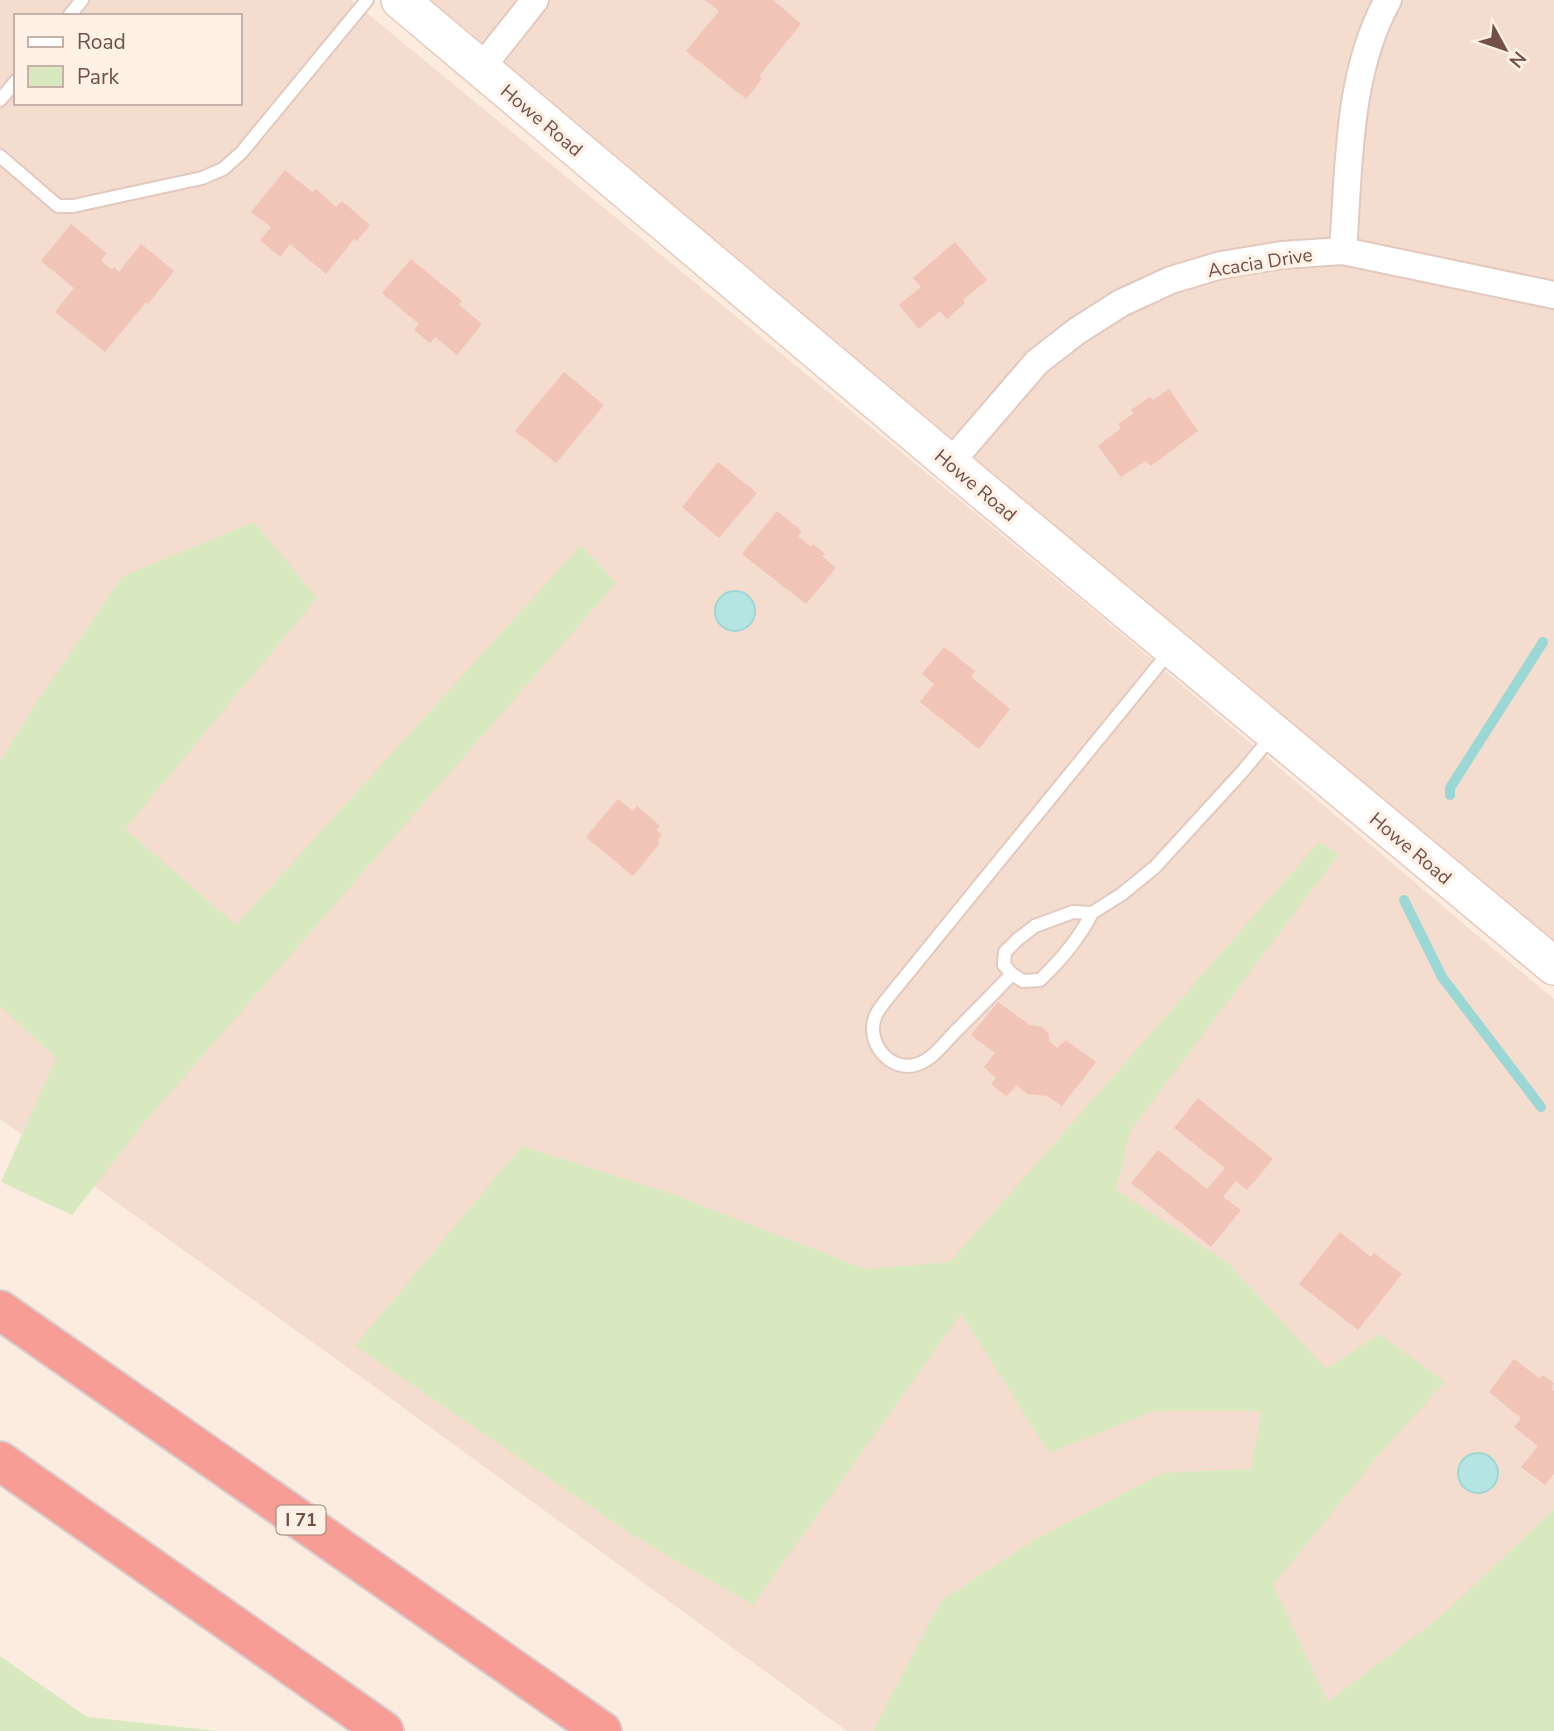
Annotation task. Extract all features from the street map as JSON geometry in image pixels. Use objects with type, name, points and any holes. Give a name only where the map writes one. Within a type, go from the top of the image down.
[{"type":"highway","name":"I 71","points":[[0,1310],[602,1731]]},
{"type":"highway","points":[[0,1461],[384,1731]]},
{"type":"street","name":"Howe Road","points":[[400,0],[1172,649],[1554,966]]},
{"type":"street","points":[[481,68],[535,0]]},
{"type":"street","points":[[1343,250],[1351,134],[1361,76],[1376,21],[1388,0]]},
{"type":"street","name":"Acacia Drive","points":[[950,463],[1037,362],[1077,331],[1121,303],[1171,280],[1221,265],[1282,255],[1343,250],[1554,295]]},
{"type":"lane","points":[[71,14],[82,0]]},
{"type":"lane","points":[[0,156],[58,206],[73,206],[202,178],[223,169],[241,153],[367,0]]},
{"type":"lane","points":[[0,100],[14,83]]},
{"type":"lane","points":[[1012,974],[934,1053],[918,1064],[899,1065],[885,1058],[878,1048],[873,1036],[876,1016],[889,998],[1172,649]]},
{"type":"lane","points":[[1092,913],[1073,912],[1035,926],[1017,939],[1005,953],[1004,964],[1012,974],[1023,981],[1040,980],[1083,932],[1092,913],[1122,894],[1155,867],[1274,733]]},
{"type":"shaded area","points":[[0,0],[351,0],[1087,605],[1554,999],[1554,1731],[847,1731],[375,1387],[0,1119]]},
{"type":"shaded area","points":[[427,0],[1554,0],[1554,947],[885,395],[598,142]]},
{"type":"green space","points":[[254,522],[317,598],[125,829],[236,925],[581,545],[616,583],[143,1124],[72,1215],[1,1182],[56,1058],[0,1006],[0,762],[34,706],[123,576]]},
{"type":"green space","points":[[1319,842],[1339,854],[1131,1130],[1116,1190],[1227,1262],[1326,1369],[1379,1334],[1445,1382],[1384,1449],[1273,1585],[1328,1702],[1445,1613],[1554,1509],[1554,1731],[873,1731],[941,1601],[1029,1543],[1162,1473],[1251,1469],[1261,1411],[1154,1411],[1049,1453],[961,1314],[753,1605],[634,1536],[355,1346],[522,1146],[672,1194],[865,1269],[950,1262]]},
{"type":"green space","points":[[0,1656],[87,1717],[218,1731],[0,1731]]},
{"type":"water","points":[[735,591],[743,592],[749,597],[754,603],[754,619],[749,625],[743,630],[735,631],[727,630],[721,625],[716,619],[715,611],[716,603],[721,597],[727,592]]},
{"type":"water","points":[[1478,1453],[1492,1459],[1498,1473],[1492,1487],[1478,1493],[1464,1487],[1458,1473],[1464,1459]]},
{"type":"building","points":[[705,0],[773,0],[801,24],[759,76],[762,79],[746,99],[686,51],[719,11]]},
{"type":"building","points":[[285,170],[312,192],[316,189],[336,207],[342,201],[370,225],[357,241],[354,239],[326,274],[290,244],[280,257],[260,240],[271,227],[251,212]]},
{"type":"building","points":[[71,224],[106,253],[101,261],[112,270],[114,267],[119,272],[141,244],[174,271],[105,352],[55,312],[74,288],[41,261]]},
{"type":"building","points":[[955,242],[987,280],[963,300],[965,303],[947,319],[940,311],[919,329],[899,305],[921,287],[913,278]]},
{"type":"building","points":[[411,259],[462,301],[459,305],[482,324],[457,355],[435,337],[430,343],[414,330],[419,324],[382,293]]},
{"type":"building","points":[[564,372],[604,405],[556,463],[515,431]]},
{"type":"building","points":[[1169,389],[1198,431],[1151,466],[1146,461],[1121,477],[1098,446],[1121,428],[1118,424],[1134,413],[1131,410],[1150,397],[1153,400]]},
{"type":"building","points":[[718,462],[757,493],[719,538],[682,507]]},
{"type":"building","points":[[777,511],[802,531],[798,536],[825,554],[822,556],[836,568],[806,604],[742,554]]},
{"type":"building","points":[[944,647],[975,671],[971,677],[1010,709],[979,749],[920,702],[934,684],[922,674]]},
{"type":"building","points":[[618,799],[633,811],[637,806],[660,826],[656,830],[662,835],[657,841],[660,843],[633,876],[586,837]]},
{"type":"building","points":[[998,1002],[1030,1025],[1042,1027],[1049,1034],[1049,1041],[1057,1048],[1066,1040],[1096,1062],[1062,1106],[1047,1096],[1027,1094],[1017,1085],[1006,1096],[991,1084],[996,1078],[984,1067],[995,1053],[971,1035]]},
{"type":"building","points":[[1198,1098],[1273,1159],[1247,1190],[1236,1181],[1223,1197],[1241,1210],[1211,1247],[1131,1183],[1158,1150],[1207,1189],[1225,1168],[1174,1128]]},
{"type":"building","points":[[1340,1232],[1371,1257],[1374,1253],[1402,1274],[1358,1330],[1299,1284]]},
{"type":"building","points":[[1514,1359],[1539,1378],[1543,1375],[1554,1383],[1554,1474],[1545,1485],[1521,1467],[1538,1446],[1514,1427],[1521,1418],[1489,1392]]},
{"type":"waterway","points":[[1450,795],[1450,788],[1543,642]]},
{"type":"waterway","points":[[1404,900],[1442,977],[1541,1107]]}]
